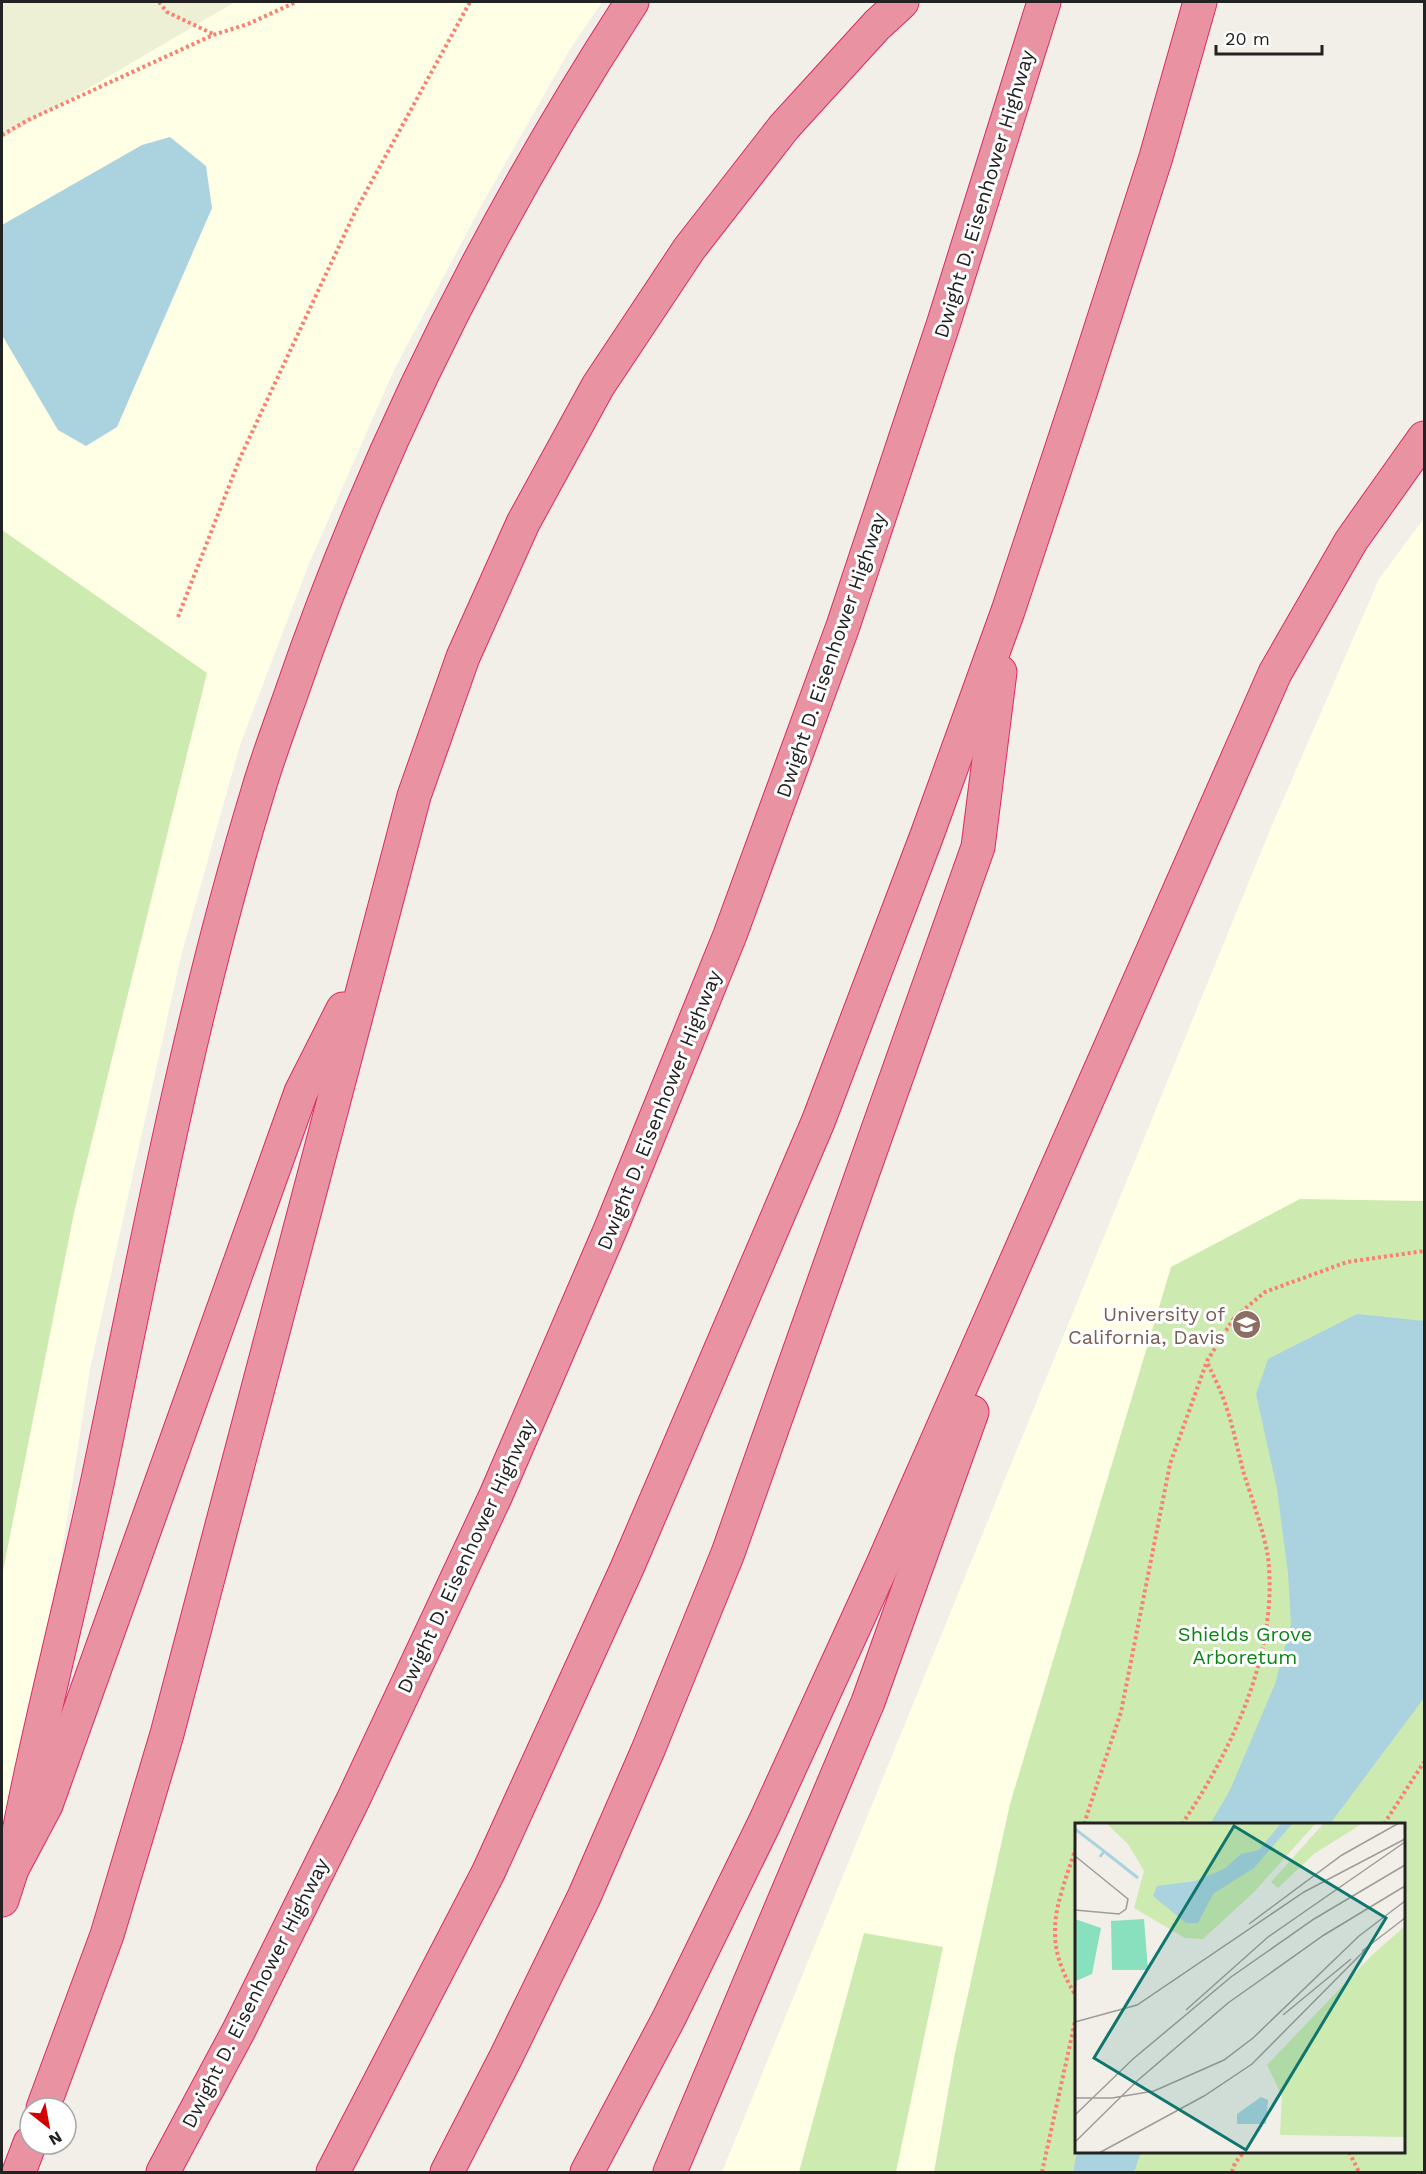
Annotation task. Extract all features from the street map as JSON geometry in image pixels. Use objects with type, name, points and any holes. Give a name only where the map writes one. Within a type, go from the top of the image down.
[{"type":"highway","points":[[2,1900],[12,1869],[26,1794],[81,1560],[169,1138],[209,963],[258,789],[318,616],[376,473],[436,344],[513,198],[594,59],[632,2]]},
{"type":"highway","points":[[48,2096],[107,1935],[166,1734],[414,796],[464,657],[524,523],[592,397],[689,249],[784,127],[877,25],[902,2]]},
{"type":"highway","name":"Dwight D. Eisenhower Highway","points":[[163,2172],[239,2030],[348,1810],[496,1495],[611,1228],[726,946],[843,626],[940,333],[1044,2]]},
{"type":"highway","points":[[333,2172],[488,1873],[627,1569],[818,1122],[927,835],[1008,611],[1082,390],[1152,168],[1200,2]]},
{"type":"highway","points":[[587,2172],[669,2018],[764,1824],[887,1555],[1275,673],[1351,541],[1425,438]]},
{"type":"highway","points":[[447,2172],[584,1897],[648,1750],[728,1553],[978,847],[1008,611]]},
{"type":"highway","points":[[12,1869],[46,1805],[301,1092],[372,952]]},
{"type":"highway","points":[[670,2172],[868,1702],[1061,1162]]},
{"type":"highway","points":[[19,2172],[25,2156]]},
{"type":"path","points":[[159,2],[167,12],[213,35]]},
{"type":"path","points":[[2,135],[28,120],[213,35],[248,24],[296,2]]},
{"type":"path","points":[[178,617],[240,458],[356,210],[470,2]]},
{"type":"path","points":[[1084,1823],[1120,1712],[1170,1464],[1207,1362],[1234,1318],[1265,1292],[1347,1262],[1425,1251]]},
{"type":"path","points":[[1183,1823],[1212,1775],[1243,1711],[1261,1657],[1270,1606],[1268,1555],[1222,1395],[1207,1362]]},
{"type":"path","points":[[1385,1823],[1425,1762]]},
{"type":"path","points":[[1075,1853],[1056,1910],[1053,1927],[1058,1955],[1066,1980],[1075,1993]]},
{"type":"path","points":[[1042,2172],[1075,2026]]},
{"type":"path","points":[[1232,2172],[1242,2153]]},
{"type":"path","points":[[1350,2153],[1359,2172]]},
{"type":"shaded area","points":[[2,2],[602,2],[569,51],[481,206],[394,370],[308,566],[240,745],[181,956],[90,1369],[61,1557],[13,1803],[2,1836]]},
{"type":"shaded area","points":[[2,2],[235,2],[2,139]]},
{"type":"shaded area","name":"University of California, Davis","points":[[1424,518],[1424,2172],[722,2172],[1272,825],[1379,579]]},
{"type":"green space","points":[[2,530],[207,673],[74,1213],[2,1576]]},
{"type":"green space","name":"Shields Grove Arboretum","points":[[1300,1199],[1424,1201],[1424,2172],[934,2172],[955,2053],[1010,1804],[1171,1267]]},
{"type":"green space","points":[[864,1933],[943,1947],[896,2172],[799,2172]]},
{"type":"water","points":[[170,137],[206,166],[212,208],[117,427],[86,446],[58,430],[2,335],[2,225],[142,145]]},
{"type":"water","points":[[1357,1314],[1424,1321],[1424,1698],[1331,1823],[1211,1823],[1230,1790],[1275,1684],[1291,1624],[1288,1573],[1277,1489],[1256,1394],[1268,1359]]},
{"type":"water","points":[[1077,2153],[1141,2153],[1134,2172],[1073,2172]]},
{"type":"place","name":"University of California, Davis","points":[[1246,1325]]}]
